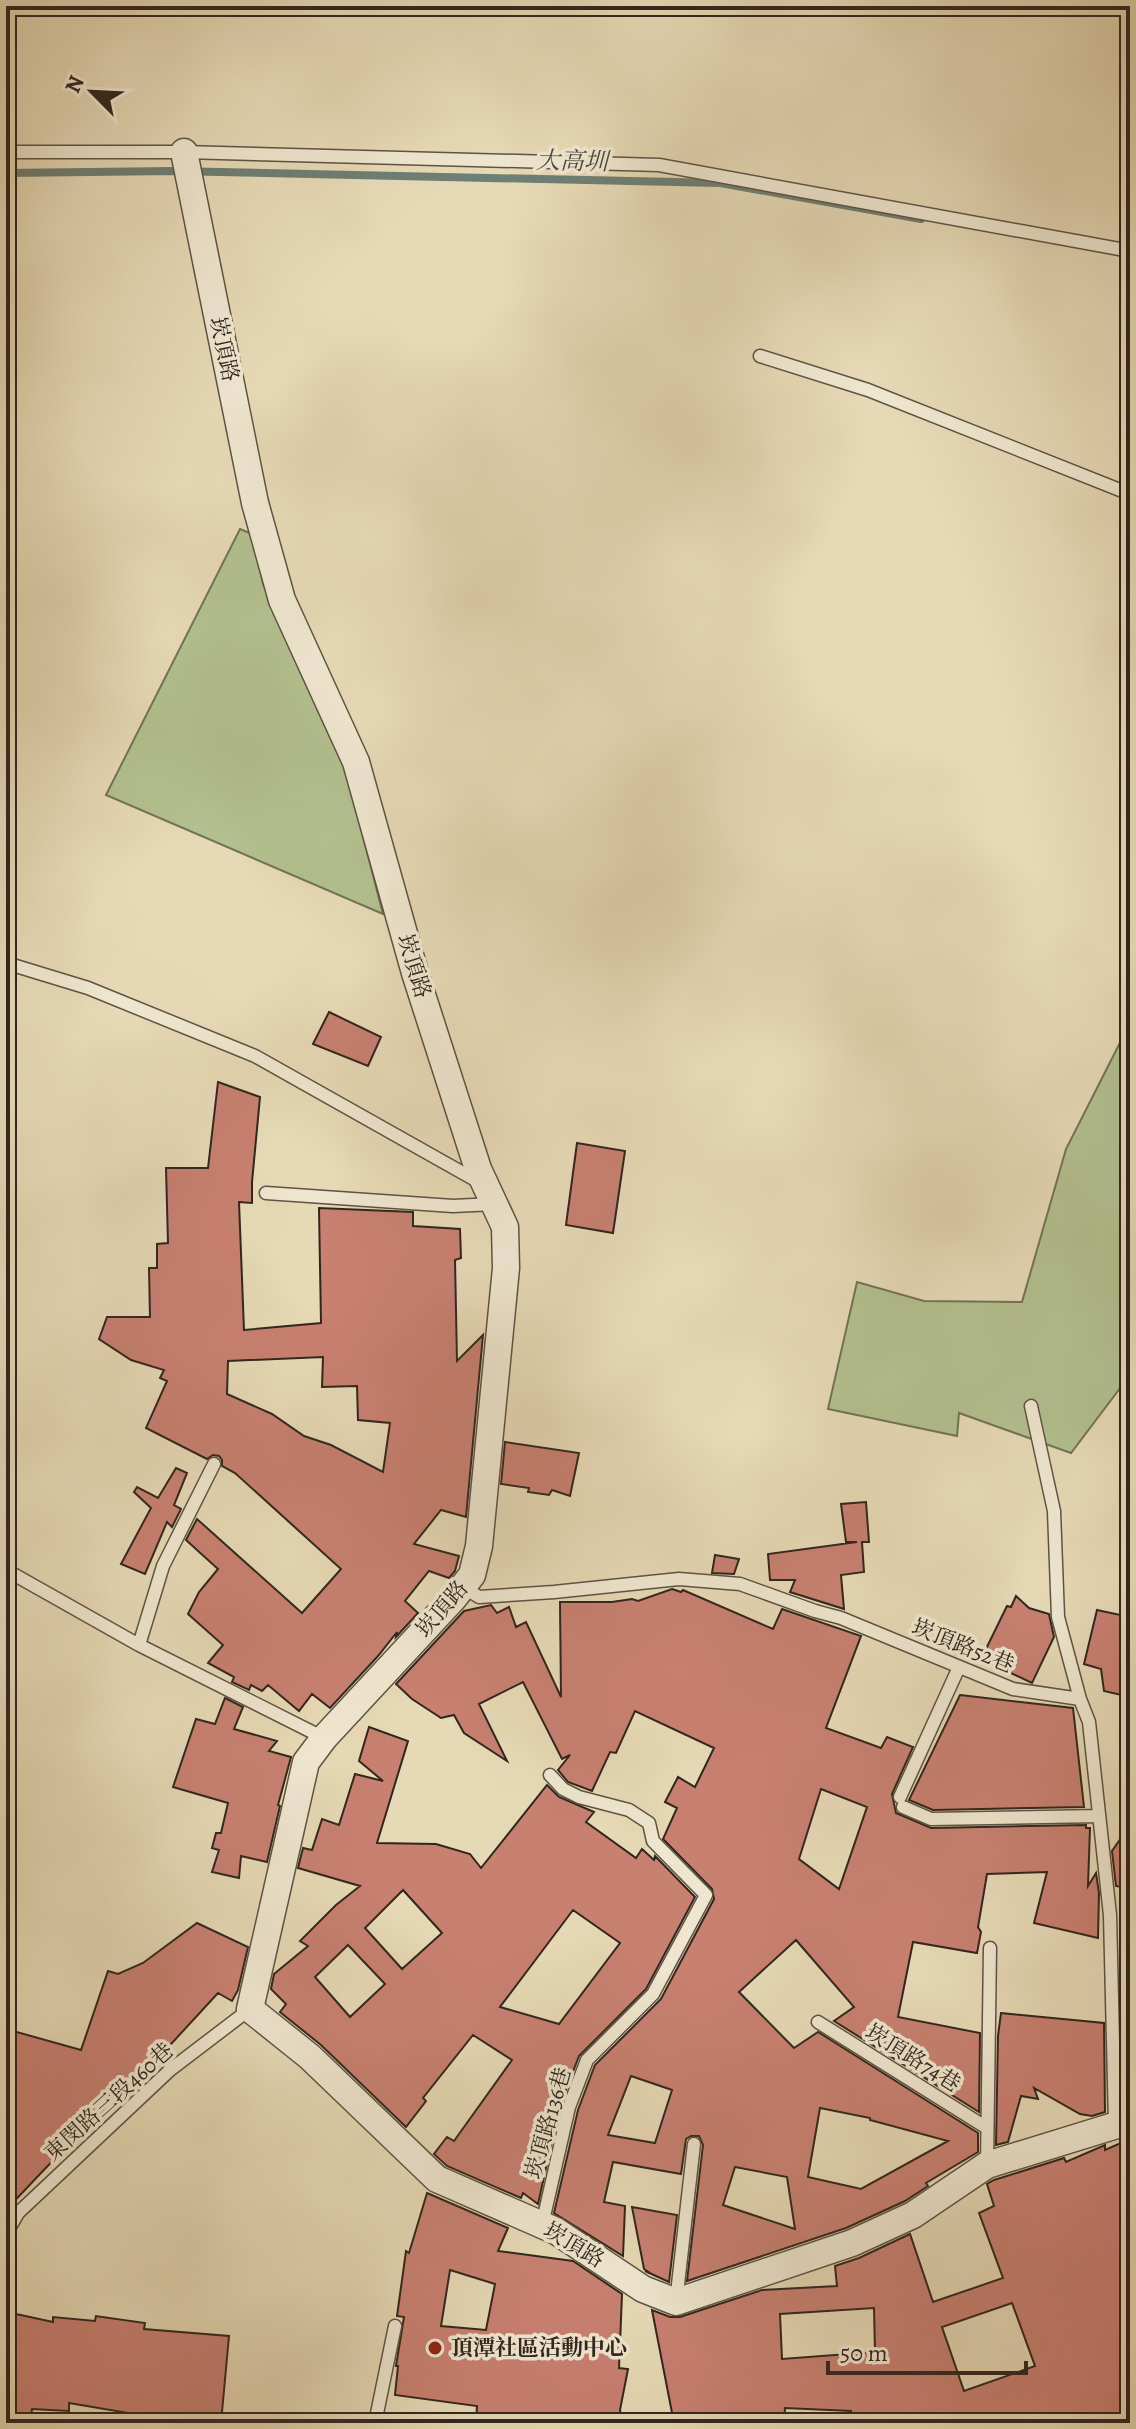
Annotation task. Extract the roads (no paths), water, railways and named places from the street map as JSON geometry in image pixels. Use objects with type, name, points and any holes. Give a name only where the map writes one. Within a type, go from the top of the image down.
[{"type":"street","name":"崁頂路","points":[[184,152],[255,503],[282,600],[356,762],[415,973],[478,1169],[505,1227],[506,1268],[479,1546],[472,1575],[324,1738],[306,1762],[250,2009],[310,2057],[437,2179],[556,2231],[643,2289],[676,2302]]},
{"type":"street","points":[[676,2302],[852,2243],[913,2215],[987,2165],[1122,2123]]},
{"type":"lane","points":[[6,152],[184,152],[659,165],[1130,251]]},
{"type":"lane","points":[[760,356],[868,390],[1130,494]]},
{"type":"lane","points":[[6,963],[88,988],[255,1056],[490,1195]]},
{"type":"lane","points":[[266,1193],[453,1206],[490,1195]]},
{"type":"lane","points":[[1031,1406],[1054,1511],[1058,1617],[1089,1722],[1110,1915],[1122,2123]]},
{"type":"lane","points":[[139,1645],[163,1566],[214,1464]]},
{"type":"lane","points":[[6,1570],[139,1645],[324,1738]]},
{"type":"lane","name":"崁頂路52巷","points":[[463,1587],[479,1597],[679,1579],[740,1584],[841,1618],[1013,1689],[1080,1699]]},
{"type":"lane","points":[[959,1667],[902,1802],[931,1819],[1099,1816]]},
{"type":"lane","name":"崁頂路136巷","points":[[542,2225],[569,2107],[587,2060],[653,1994],[706,1895],[653,1841],[649,1823],[629,1810],[579,1797],[563,1789],[550,1775]]},
{"type":"lane","name":"崁頂路74巷","points":[[987,2165],[990,1948]]},
{"type":"lane","name":"東閔路三段460巷","points":[[6,2234],[18,2213],[170,2070],[250,2009]]},
{"type":"lane","name":"崁頂路74巷","points":[[818,2022],[987,2128]]},
{"type":"lane","points":[[676,2302],[694,2144]]},
{"type":"lane","points":[[375,2423],[395,2326]]},
{"type":"waterway","name":"大高圳","points":[[6,173],[172,171],[720,183],[921,219]]},
{"type":"place","name":"頂潭社區活動中心","points":[[435,2348]]}]
